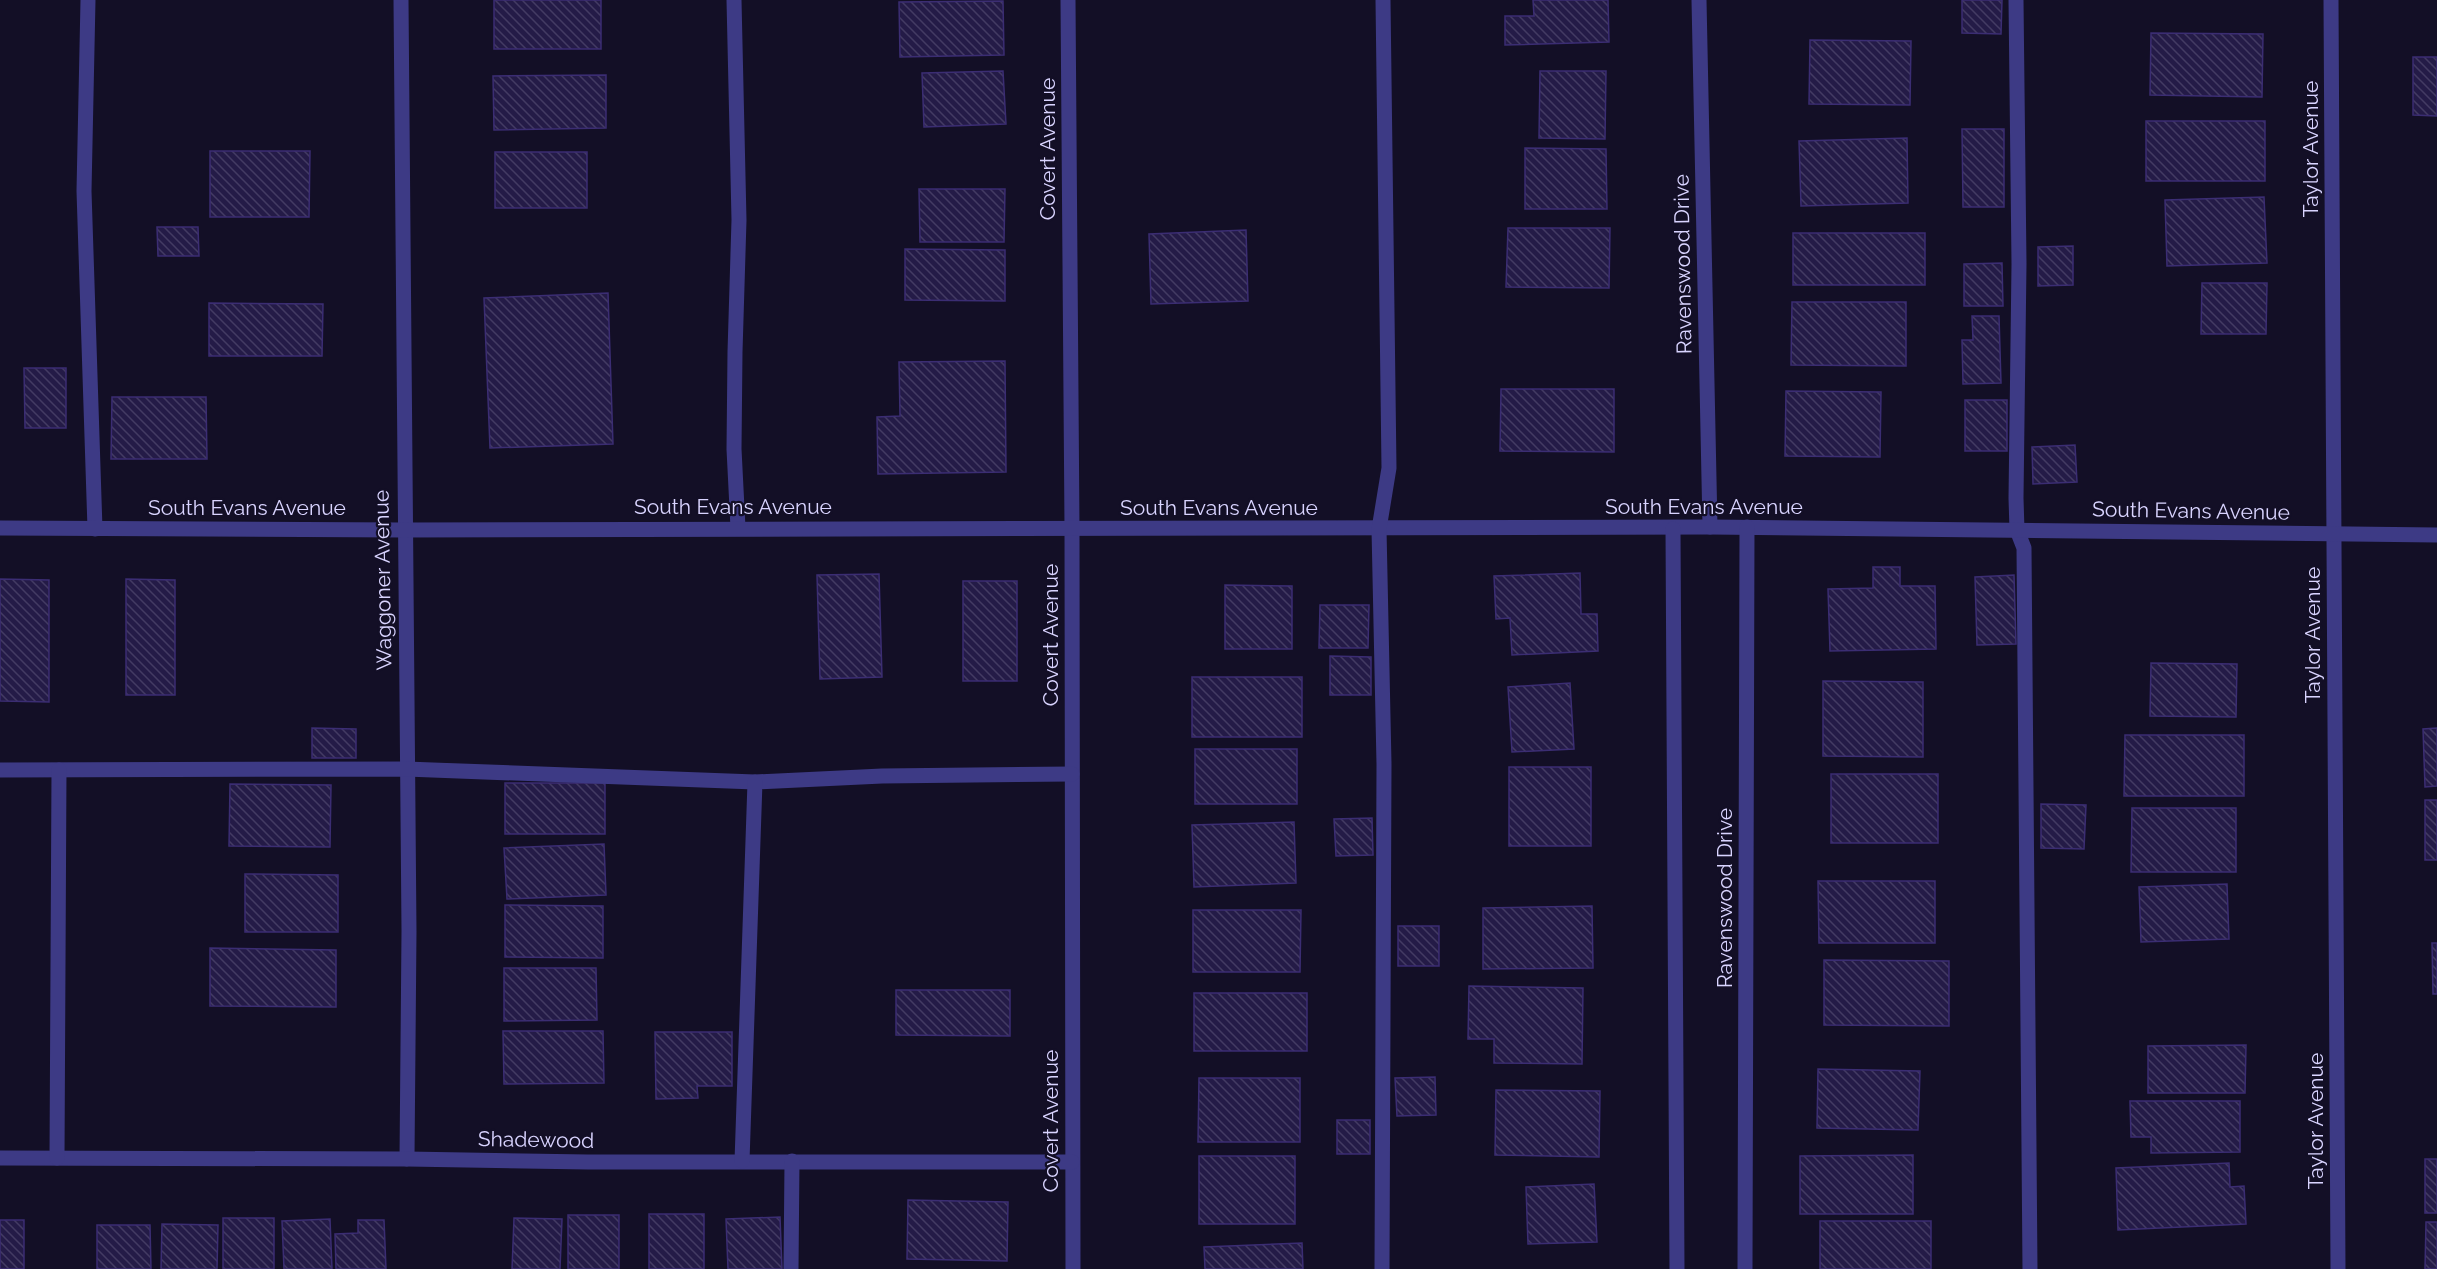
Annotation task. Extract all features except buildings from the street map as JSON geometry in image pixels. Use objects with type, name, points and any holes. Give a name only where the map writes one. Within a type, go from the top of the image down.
[{"type":"street","points":[[87,0],[84,191],[94,529]]},
{"type":"street","name":"Waggoner Avenue","points":[[401,0],[409,931],[407,1159]]},
{"type":"street","points":[[734,0],[739,220],[734,449],[738,528]]},
{"type":"street","name":"Covert Avenue","points":[[1068,0],[1072,529],[1073,1269]]},
{"type":"street","points":[[1382,1269],[1384,764],[1379,529],[1389,468],[1383,0]]},
{"type":"street","name":"Ravenswood Drive","points":[[1699,0],[1710,527]]},
{"type":"street","points":[[2016,0],[2019,264],[2017,530],[2024,548],[2026,629],[2030,1269]]},
{"type":"street","name":"Taylor Avenue","points":[[2331,0],[2338,1269]]},
{"type":"street","name":"South Evans Avenue","points":[[0,528],[404,530],[1673,529],[1747,527],[2437,535]]},
{"type":"street","name":"Ravenswood Drive","points":[[1745,1269],[1747,527]]},
{"type":"street","points":[[1673,529],[1677,1269]]},
{"type":"street","points":[[0,770],[406,768],[755,782],[882,776],[1072,774]]},
{"type":"street","points":[[57,1158],[59,770]]},
{"type":"street","points":[[742,1161],[755,782]]},
{"type":"street","name":"Shadewood","points":[[0,1158],[588,1162],[1072,1162]]},
{"type":"street","points":[[791,1269],[792,1161]]}]
